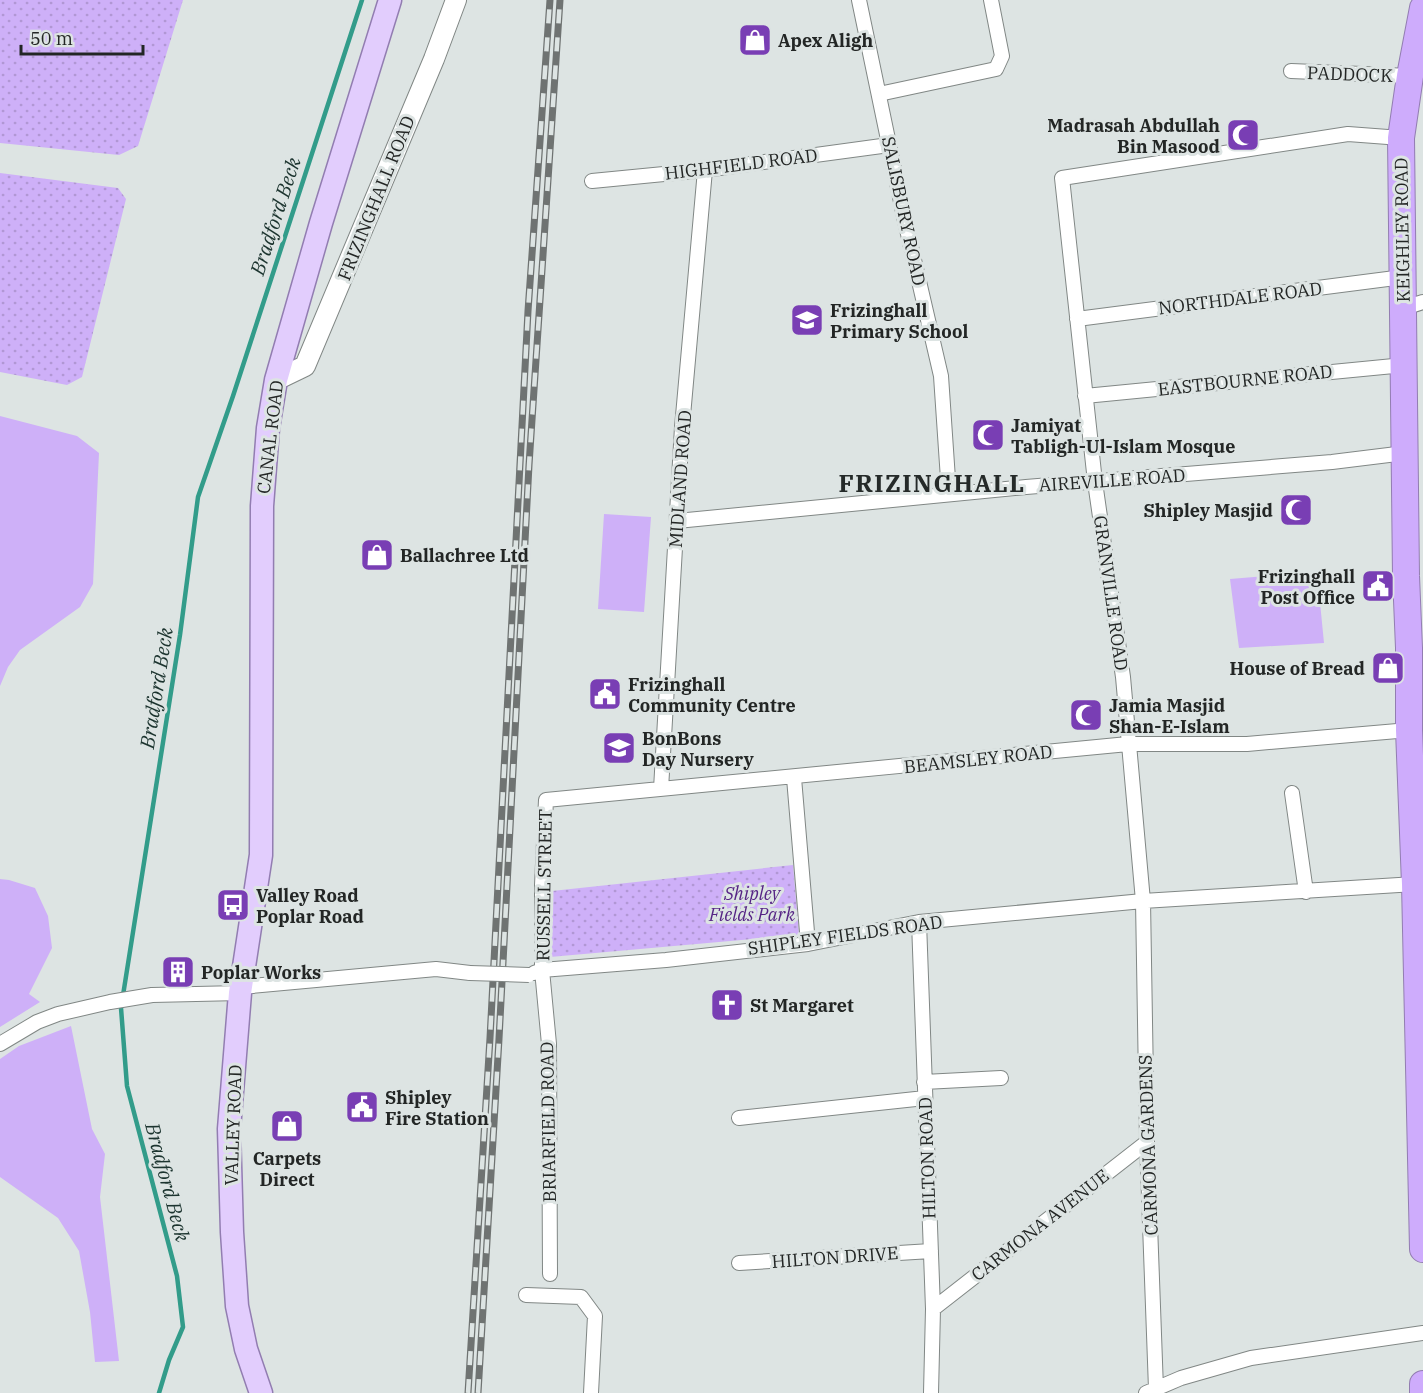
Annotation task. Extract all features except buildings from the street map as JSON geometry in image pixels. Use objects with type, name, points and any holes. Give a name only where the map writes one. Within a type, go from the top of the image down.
[{"type":"highway","name":"KEIGHLEY ROAD","points":[[1423,8],[1401,138],[1403,277],[1413,305],[1404,365],[1405,453],[1414,485],[1416,676],[1409,730],[1418,827],[1415,884],[1423,1249]]},
{"type":"highway","points":[[1423,1384],[1423,1393]]},
{"type":"main road","name":"CANAL ROAD","points":[[261,855],[262,506],[268,428],[276,380],[324,212],[390,0]]},
{"type":"main road","name":"VALLEY ROAD","points":[[261,855],[240,990],[229,1129],[237,1306],[246,1349],[261,1393]]},
{"type":"street","name":"FRIZINGHALL ROAD","points":[[276,380],[305,366],[434,59],[456,0]]},
{"type":"street","name":"SALISBURY ROAD","points":[[859,0],[905,221],[941,376],[949,494]]},
{"type":"street","points":[[879,94],[996,69],[1002,56],[991,0]]},
{"type":"street","name":"PADDOCK","points":[[1291,71],[1410,76]]},
{"type":"street","name":"GRANVILLE ROAD","points":[[1143,901],[1123,677],[1095,482],[1062,178],[1348,134],[1401,138]]},
{"type":"street","name":"HIGHFIELD ROAD","points":[[592,181],[705,170],[889,145]]},
{"type":"street","name":"MIDLAND ROAD","points":[[661,789],[683,415],[705,170]]},
{"type":"street","name":"NORTHDALE ROAD","points":[[1077,319],[1403,277]]},
{"type":"street","name":"EASTBOURNE ROAD","points":[[1085,396],[1404,365]]},
{"type":"street","name":"AIREVILLE ROAD","points":[[677,521],[949,494],[1332,462],[1405,453]]},
{"type":"street","name":"BEAMSLEY ROAD","points":[[546,800],[794,778],[1128,744],[1247,744],[1409,730]]},
{"type":"street","points":[[794,778],[808,944]]},
{"type":"street","points":[[1292,794],[1306,892]]},
{"type":"street","name":"RUSSELL STREET","points":[[536,972],[546,800]]},
{"type":"street","name":"SHIPLEY FIELDS ROAD","points":[[0,1044],[37,1022],[58,1014],[140,997],[240,990],[436,969],[470,973],[536,972],[808,944],[919,922],[1143,901],[1415,884]]},
{"type":"street","name":"CARMONA GARDENS","points":[[1143,901],[1151,1391]]},
{"type":"street","name":"HILTON ROAD","points":[[919,922],[933,1309],[931,1393]]},
{"type":"street","name":"BRIARFIELD ROAD","points":[[536,972],[549,1044],[550,1274]]},
{"type":"street","points":[[924,1082],[1001,1078]]},
{"type":"street","points":[[739,1118],[925,1098]]},
{"type":"street","name":"CARMONA AVENUE","points":[[933,1309],[1147,1142]]},
{"type":"street","name":"HILTON DRIVE","points":[[739,1263],[931,1251]]},
{"type":"street","points":[[525,1295],[581,1297],[595,1316],[591,1393]]},
{"type":"street","points":[[1151,1391],[1181,1378],[1251,1358],[1423,1333]]},
{"type":"green space","points":[[0,0],[183,0],[138,146],[119,155],[0,143]]},
{"type":"green space","points":[[0,173],[118,188],[126,199],[82,377],[67,385],[0,372]]},
{"type":"green space","points":[[0,416],[77,436],[99,453],[93,584],[80,607],[20,650],[8,667],[0,686]]},
{"type":"green space","points":[[604,514],[651,517],[644,612],[598,609]]},
{"type":"green space","points":[[1317,572],[1324,643],[1239,648],[1230,579]]},
{"type":"green space","name":"Shipley Fields Park","points":[[793,865],[799,935],[550,957],[552,891]]},
{"type":"green space","points":[[0,879],[35,888],[48,916],[52,948],[29,994],[40,1002],[0,1027]]},
{"type":"green space","points":[[71,1026],[92,1129],[105,1154],[100,1197],[119,1361],[95,1362],[90,1312],[79,1251],[58,1218],[0,1177],[0,1059],[19,1046]]},
{"type":"waterway","name":"Bradford Beck","points":[[159,1393],[169,1360],[183,1327],[177,1276],[127,1086],[121,1008],[180,635],[198,497],[362,0]]},
{"type":"railway","points":[[468,1393],[490,1038],[528,311],[550,0]]},
{"type":"railway","points":[[478,1393],[529,465],[560,0]]},
{"type":"place","name":"Apex Aligh","points":[[755,40]]},
{"type":"place","name":"Madrasah Abdullah Bin Masood","points":[[1243,135]]},
{"type":"place","name":"Frizinghall Primary School","points":[[807,320]]},
{"type":"place","name":"Jamiyat Tabligh-Ul-Islam Mosque","points":[[988,435]]},
{"type":"place","name":"Shipley Masjid","points":[[1296,510]]},
{"type":"place","name":"Ballachree Ltd","points":[[377,555]]},
{"type":"place","name":"Frizinghall Post Office","points":[[1378,586]]},
{"type":"place","name":"House of Bread","points":[[1388,668]]},
{"type":"place","name":"Frizinghall Community Centre","points":[[605,694]]},
{"type":"place","name":"Jamia Masjid Shan-E-Islam","points":[[1086,715]]},
{"type":"place","name":"BonBons Day Nursery","points":[[619,748]]},
{"type":"place","name":"Valley Road Poplar Road","points":[[233,905]]},
{"type":"place","name":"Poplar Works","points":[[178,972]]},
{"type":"place","name":"St Margaret","points":[[727,1005]]},
{"type":"place","name":"Shipley Fire Station","points":[[362,1107]]},
{"type":"place","name":"Carpets Direct","points":[[287,1126]]},
{"type":"district","name":"FRIZINGHALL","points":[[932,483]]}]
